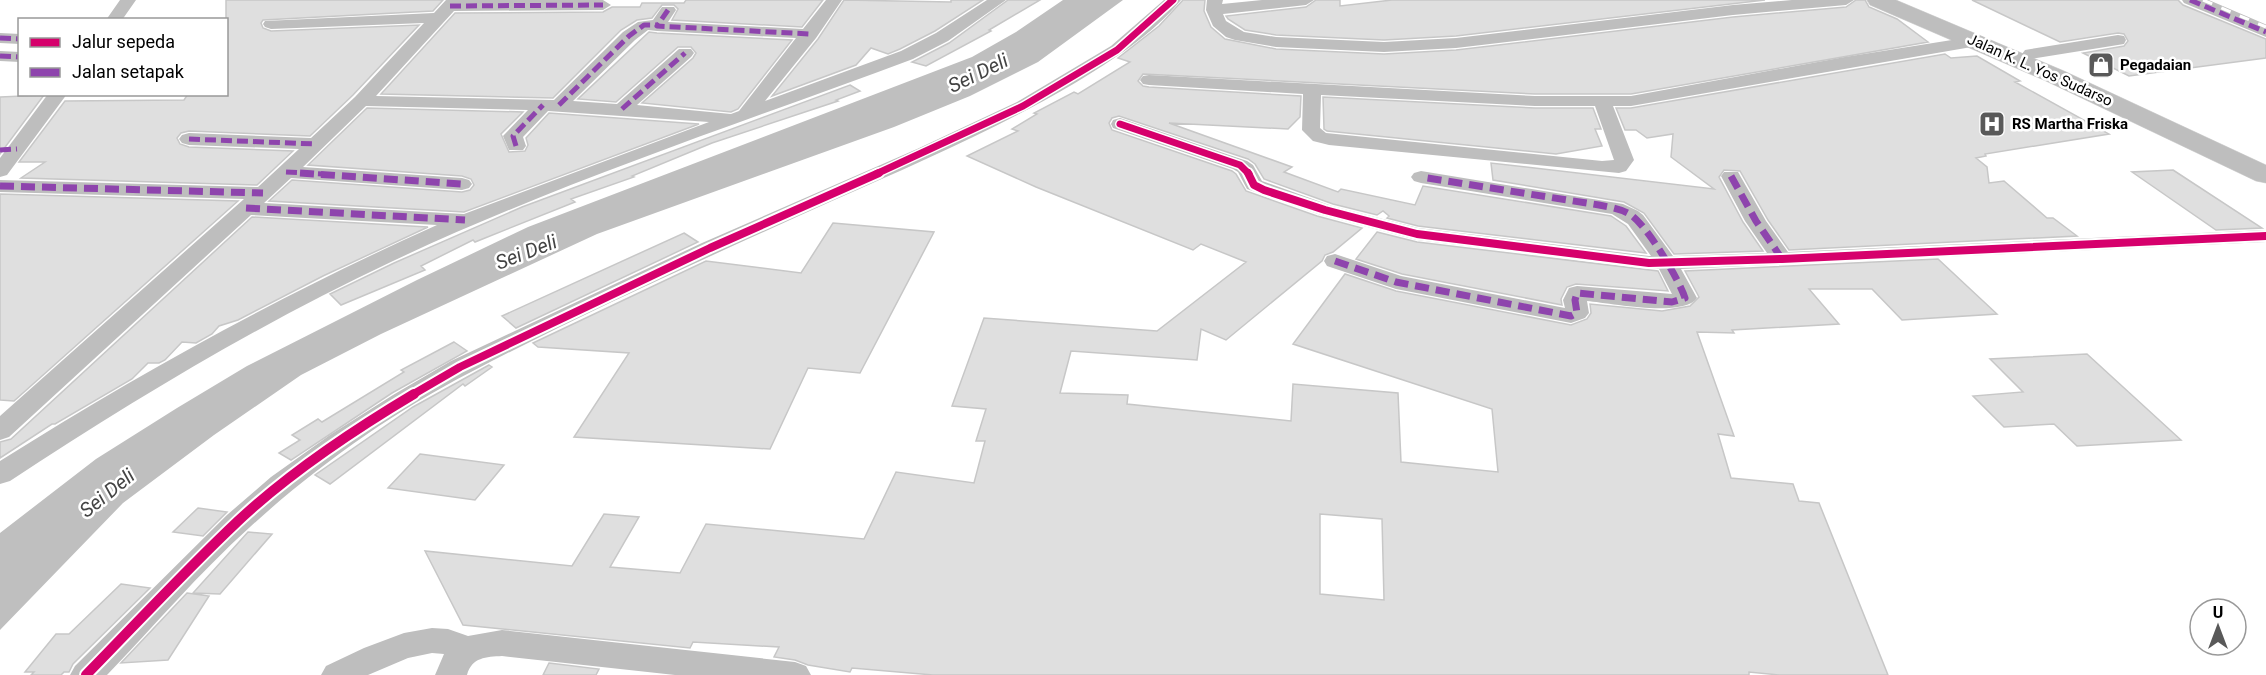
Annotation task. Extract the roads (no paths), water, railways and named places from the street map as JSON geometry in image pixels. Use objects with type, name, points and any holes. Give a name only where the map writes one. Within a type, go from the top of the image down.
[{"type":"highway","name":"Jalan K. L. Yos Sudarso","points":[[1878,0],[1977,41],[2266,175]]},
{"type":"highway","name":"Jalan K. L. Yos Sudarso","points":[[1907,0],[2266,162]]},
{"type":"street","points":[[115,18],[128,0]]},
{"type":"street","points":[[739,116],[810,34],[834,0]]},
{"type":"street","points":[[0,474],[151,378],[288,303],[465,220],[907,55],[951,32],[999,0]]},
{"type":"street","points":[[86,675],[237,522],[281,484],[339,441],[402,401],[460,367],[710,248],[924,153],[1023,106],[1117,50],[1173,0]]},
{"type":"street","points":[[1306,0],[1215,5],[1223,27],[1232,33],[1256,40],[1384,47],[1456,43],[1733,10],[1846,0]]},
{"type":"street","points":[[1711,0],[1733,10]]},
{"type":"street","points":[[2190,0],[2266,32]]},
{"type":"street","points":[[271,24],[447,8],[603,4]]},
{"type":"street","points":[[0,431],[316,144],[361,101],[447,8]]},
{"type":"street","points":[[656,25],[668,10]]},
{"type":"street","points":[[516,146],[513,136],[644,25],[810,34]]},
{"type":"street","points":[[0,38],[18,39]]},
{"type":"street","points":[[2031,54],[2118,40]]},
{"type":"street","points":[[1149,80],[1490,99],[1602,102],[1662,97],[1845,62],[1977,41]]},
{"type":"street","points":[[622,109],[685,53]]},
{"type":"street","points":[[0,56],[18,57]]},
{"type":"street","points":[[1312,89],[1311,130],[1320,137],[1619,167],[1624,160],[1602,102]]},
{"type":"street","points":[[0,171],[9,150],[56,96]]},
{"type":"street","points":[[361,101],[439,100],[739,116]]},
{"type":"street","points":[[1120,124],[1240,165],[1246,169],[1254,185],[1325,210],[1417,234],[1648,263],[1782,259],[2266,236]]},
{"type":"street","points":[[189,139],[316,144]]},
{"type":"street","points":[[286,172],[462,184]]},
{"type":"street","points":[[1731,176],[1756,221],[1782,259]]},
{"type":"street","points":[[1335,261],[1396,282],[1571,316],[1577,313],[1575,300],[1577,293],[1672,302],[1685,298],[1683,287],[1664,263],[1641,224],[1623,211],[1599,205],[1420,177]]},
{"type":"street","points":[[0,186],[263,193]]},
{"type":"street","points":[[246,208],[465,220]]},
{"type":"street","points":[[337,675],[410,644],[437,640],[453,643],[465,657],[502,643],[795,675]]},
{"type":"water","name":"Sei Deli","points":[[1063,0],[1123,0],[1038,62],[970,96],[894,127],[597,234],[381,334],[301,375],[214,435],[123,503],[0,630],[0,533],[96,459],[247,366],[528,227],[972,57],[1016,32]]},
{"type":"railway","points":[[2203,0],[2266,27]]},
{"type":"place","name":"Pegadaian","points":[[2101,65]]},
{"type":"place","name":"RS Martha Friska","points":[[1992,124]]}]
